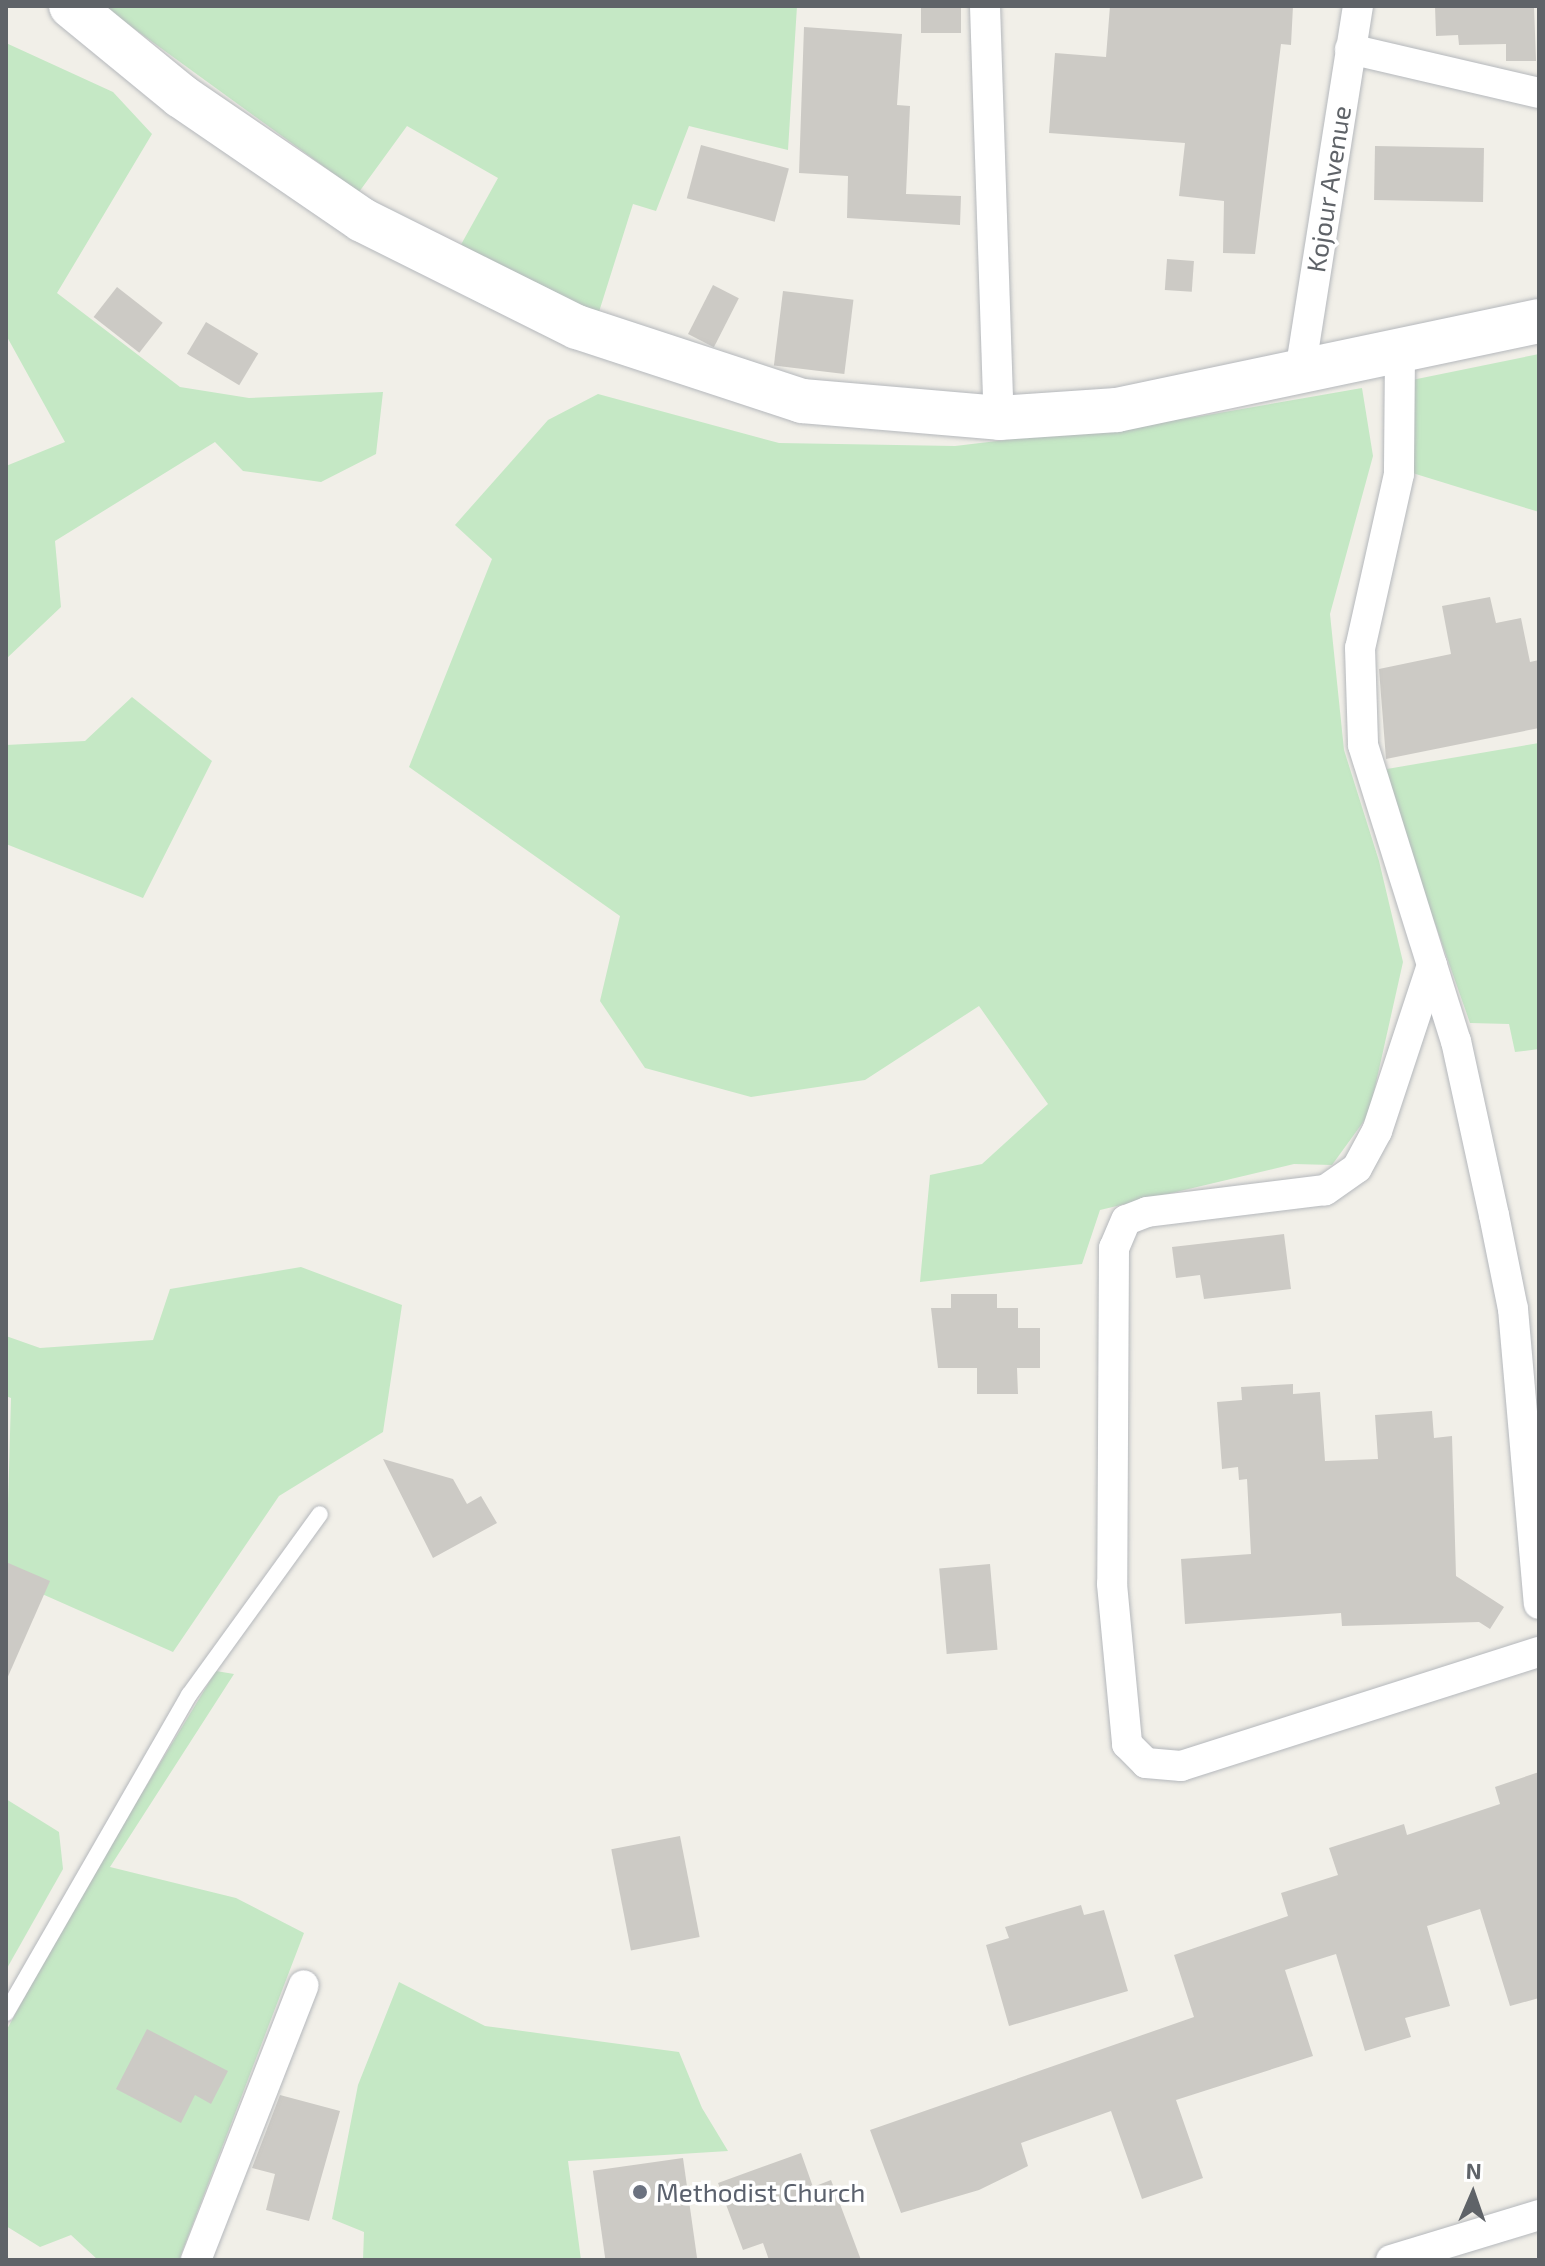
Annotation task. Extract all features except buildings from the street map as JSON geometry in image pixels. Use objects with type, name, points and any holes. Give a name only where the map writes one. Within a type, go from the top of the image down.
[{"type":"street","points":[[71,6],[181,96],[362,220],[577,327],[802,401],[999,418],[1117,410],[1400,353],[1539,321]]},
{"type":"street","points":[[985,6],[999,418]]},
{"type":"street","name":"Kojour Avenue","points":[[1300,372],[1358,6]]},
{"type":"street","points":[[1350,49],[1539,93]]},
{"type":"street","points":[[1400,353],[1399,474],[1360,648],[1363,745],[1456,1041],[1513,1309],[1539,1604]]},
{"type":"street","points":[[1432,965],[1377,1131],[1357,1168],[1325,1190],[1147,1212],[1126,1220],[1114,1248],[1112,1584],[1127,1744],[1146,1763],[1181,1766],[1539,1652]]},
{"type":"street","points":[[196,2260],[304,1985]]},
{"type":"street","points":[[1391,2260],[1539,2215]]},
{"type":"lane","points":[[6,2013],[189,1695],[320,1514]]},
{"type":"green space","points":[[103,6],[797,6],[788,150],[689,126],[656,211],[633,204],[598,315],[458,250],[498,178],[407,126],[359,192]]},
{"type":"green space","points":[[6,43],[113,92],[152,134],[57,293],[180,387],[249,398],[383,392],[376,454],[321,482],[243,471],[215,442],[55,541],[61,607],[6,659],[6,466],[65,442],[6,335]]},
{"type":"green space","points":[[1539,354],[1539,512],[1406,471],[1407,381]]},
{"type":"green space","points":[[1362,388],[1373,456],[1330,614],[1344,750],[1379,861],[1403,962],[1369,1114],[1332,1165],[1294,1164],[1100,1210],[1082,1264],[920,1282],[930,1175],[982,1164],[1048,1104],[979,1006],[865,1080],[751,1097],[645,1068],[600,1001],[620,916],[409,767],[492,559],[455,525],[548,420],[598,394],[779,443],[955,446],[1196,417]]},
{"type":"green space","points":[[132,697],[212,761],[143,898],[6,844],[6,745],[85,741]]},
{"type":"green space","points":[[1539,743],[1539,1049],[1515,1052],[1509,1024],[1470,1023],[1381,770]]},
{"type":"green space","points":[[301,1267],[402,1305],[383,1432],[279,1496],[173,1652],[6,1578],[11,1398],[6,1396],[6,1336],[40,1348],[153,1340],[170,1289]]},
{"type":"green space","points":[[216,1671],[234,1674],[110,1867],[236,1898],[304,1933],[179,2260],[98,2260],[71,2235],[40,2247],[6,2226],[6,2031],[85,1887]]},
{"type":"green space","points":[[6,1799],[59,1832],[63,1869],[6,1970]]},
{"type":"green space","points":[[399,1982],[485,2026],[679,2052],[702,2108],[728,2151],[568,2161],[581,2260],[363,2260],[364,2232],[332,2219],[358,2085]]},
{"type":"place","name":"Methodist Church","points":[[640,2192]]}]
